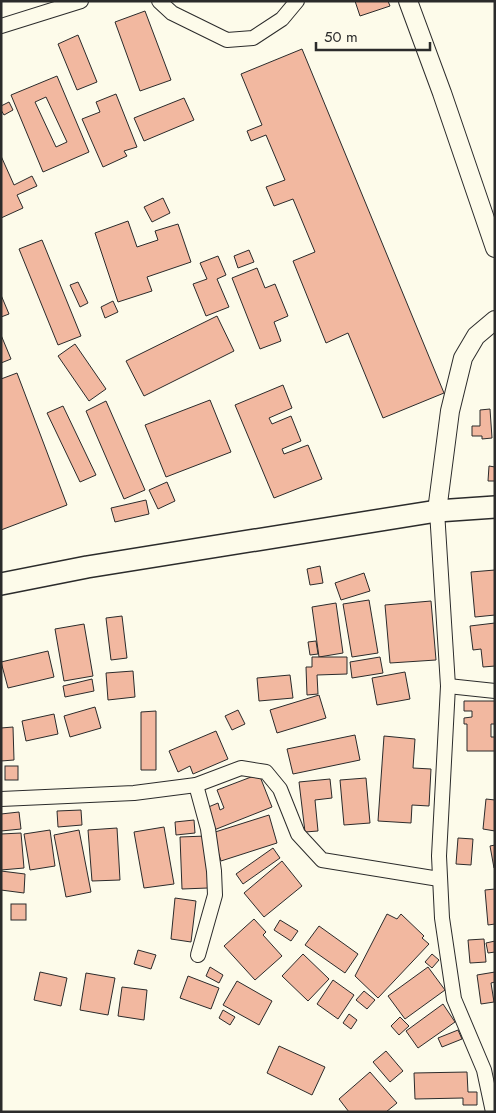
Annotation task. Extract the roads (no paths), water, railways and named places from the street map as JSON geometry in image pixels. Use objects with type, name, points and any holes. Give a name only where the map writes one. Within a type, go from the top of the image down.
[{"type":"main road","points":[[1,584],[87,567],[437,511],[495,506]]},
{"type":"street","points":[[1,26],[81,1]]},
{"type":"street","points":[[159,1],[172,12],[227,40],[253,38],[282,19],[297,1]]},
{"type":"street","points":[[408,1],[442,93],[495,248]]},
{"type":"street","points":[[493,1112],[489,1070],[454,999],[442,918],[439,878],[448,686],[437,511],[450,411],[462,358],[476,336],[495,320]]},
{"type":"street","points":[[448,686],[495,691]]},
{"type":"street","points":[[1,800],[134,793],[196,785],[241,768],[266,772],[280,789],[298,834],[322,860],[439,878]]},
{"type":"street","points":[[196,785],[208,829],[214,870],[215,895],[198,955]]}]
